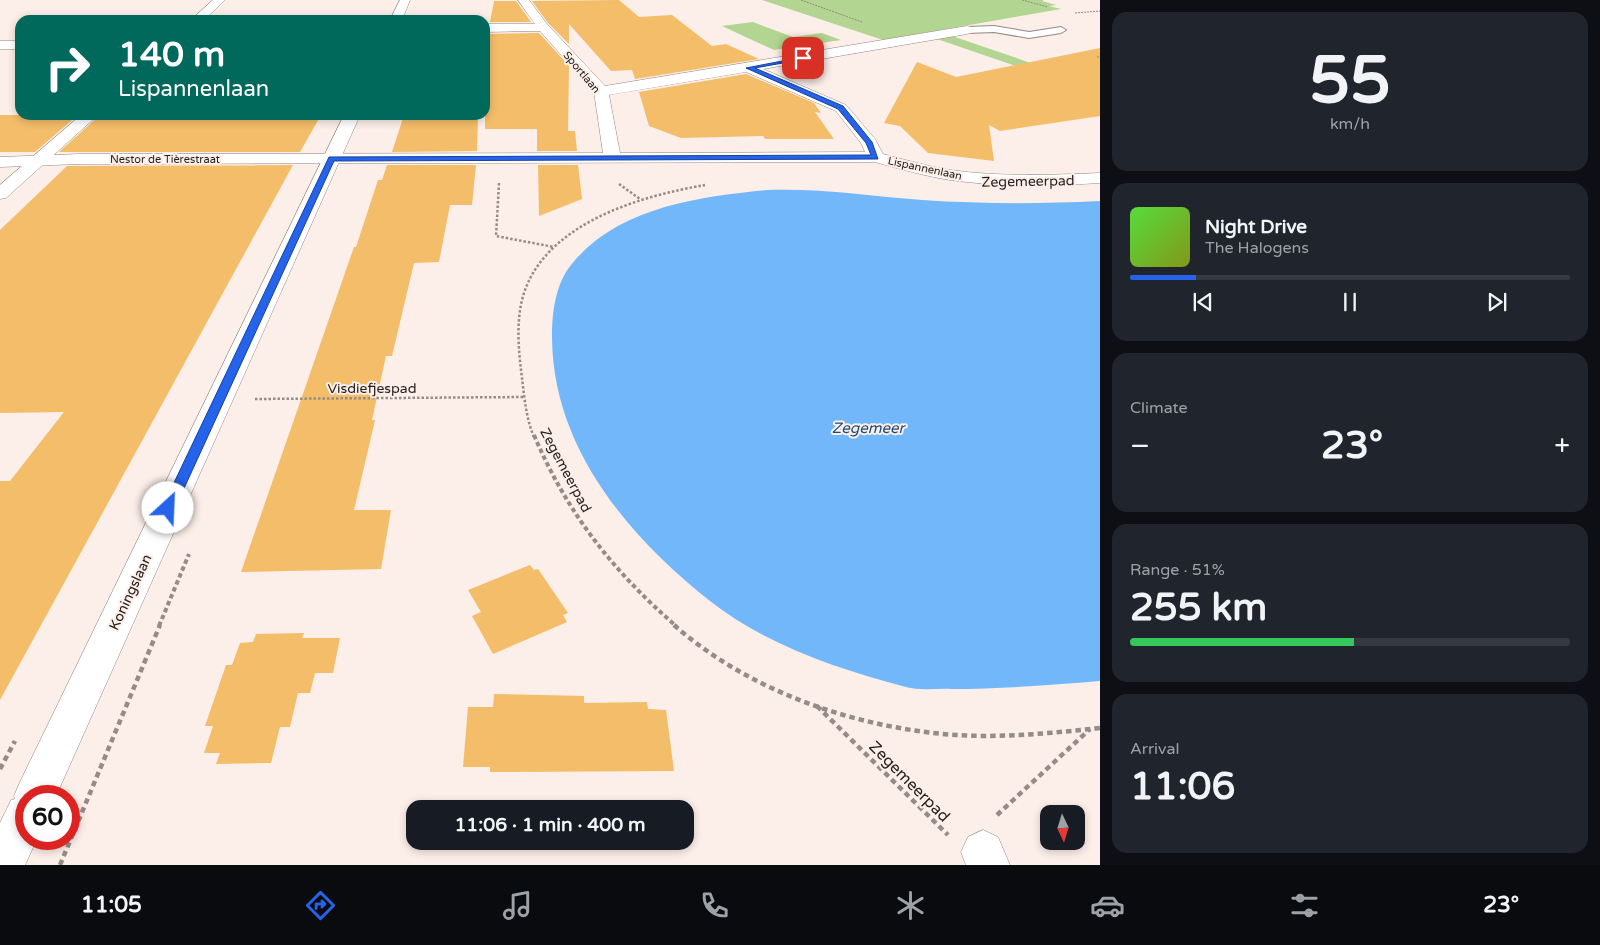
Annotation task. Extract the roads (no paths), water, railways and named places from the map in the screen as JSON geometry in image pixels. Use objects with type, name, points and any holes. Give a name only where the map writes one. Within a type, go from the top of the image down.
[{"type":"street","points":[[203,15],[220,0]]},
{"type":"street","points":[[398,15],[405,0]]},
{"type":"street","name":"Sportlaan","points":[[523,0],[542,27],[601,91],[612,157]]},
{"type":"street","points":[[490,28],[542,27]]},
{"type":"street","points":[[601,91],[626,89],[967,30]]},
{"type":"street","points":[[0,45],[15,45]]},
{"type":"street","points":[[749,68],[841,108],[869,142],[876,157]]},
{"type":"street","points":[[0,194],[84,120]]},
{"type":"street","name":"Koningslaan","points":[[40,785],[350,120]]},
{"type":"street","name":"Lispannenlaan","points":[[331,158],[876,157],[920,169],[977,178],[1018,180],[1100,178]]},
{"type":"street","name":"Nestor de Tièrestraat","points":[[0,162],[39,159],[331,158]]},
{"type":"street","points":[[3,865],[15,839]]},
{"type":"lane","points":[[967,30],[978,28],[994,29],[1029,36],[1061,30]]},
{"type":"water","name":"Zegemeer","points":[[767,190],[825,191],[966,202],[1100,201],[1100,681],[1007,688],[917,689],[855,672],[804,654],[755,630],[732,617],[710,601],[651,548],[624,518],[601,486],[581,452],[566,416],[556,378],[552,338],[556,300],[561,281],[571,265],[590,245],[611,230],[635,218],[661,208],[687,202]]}]
